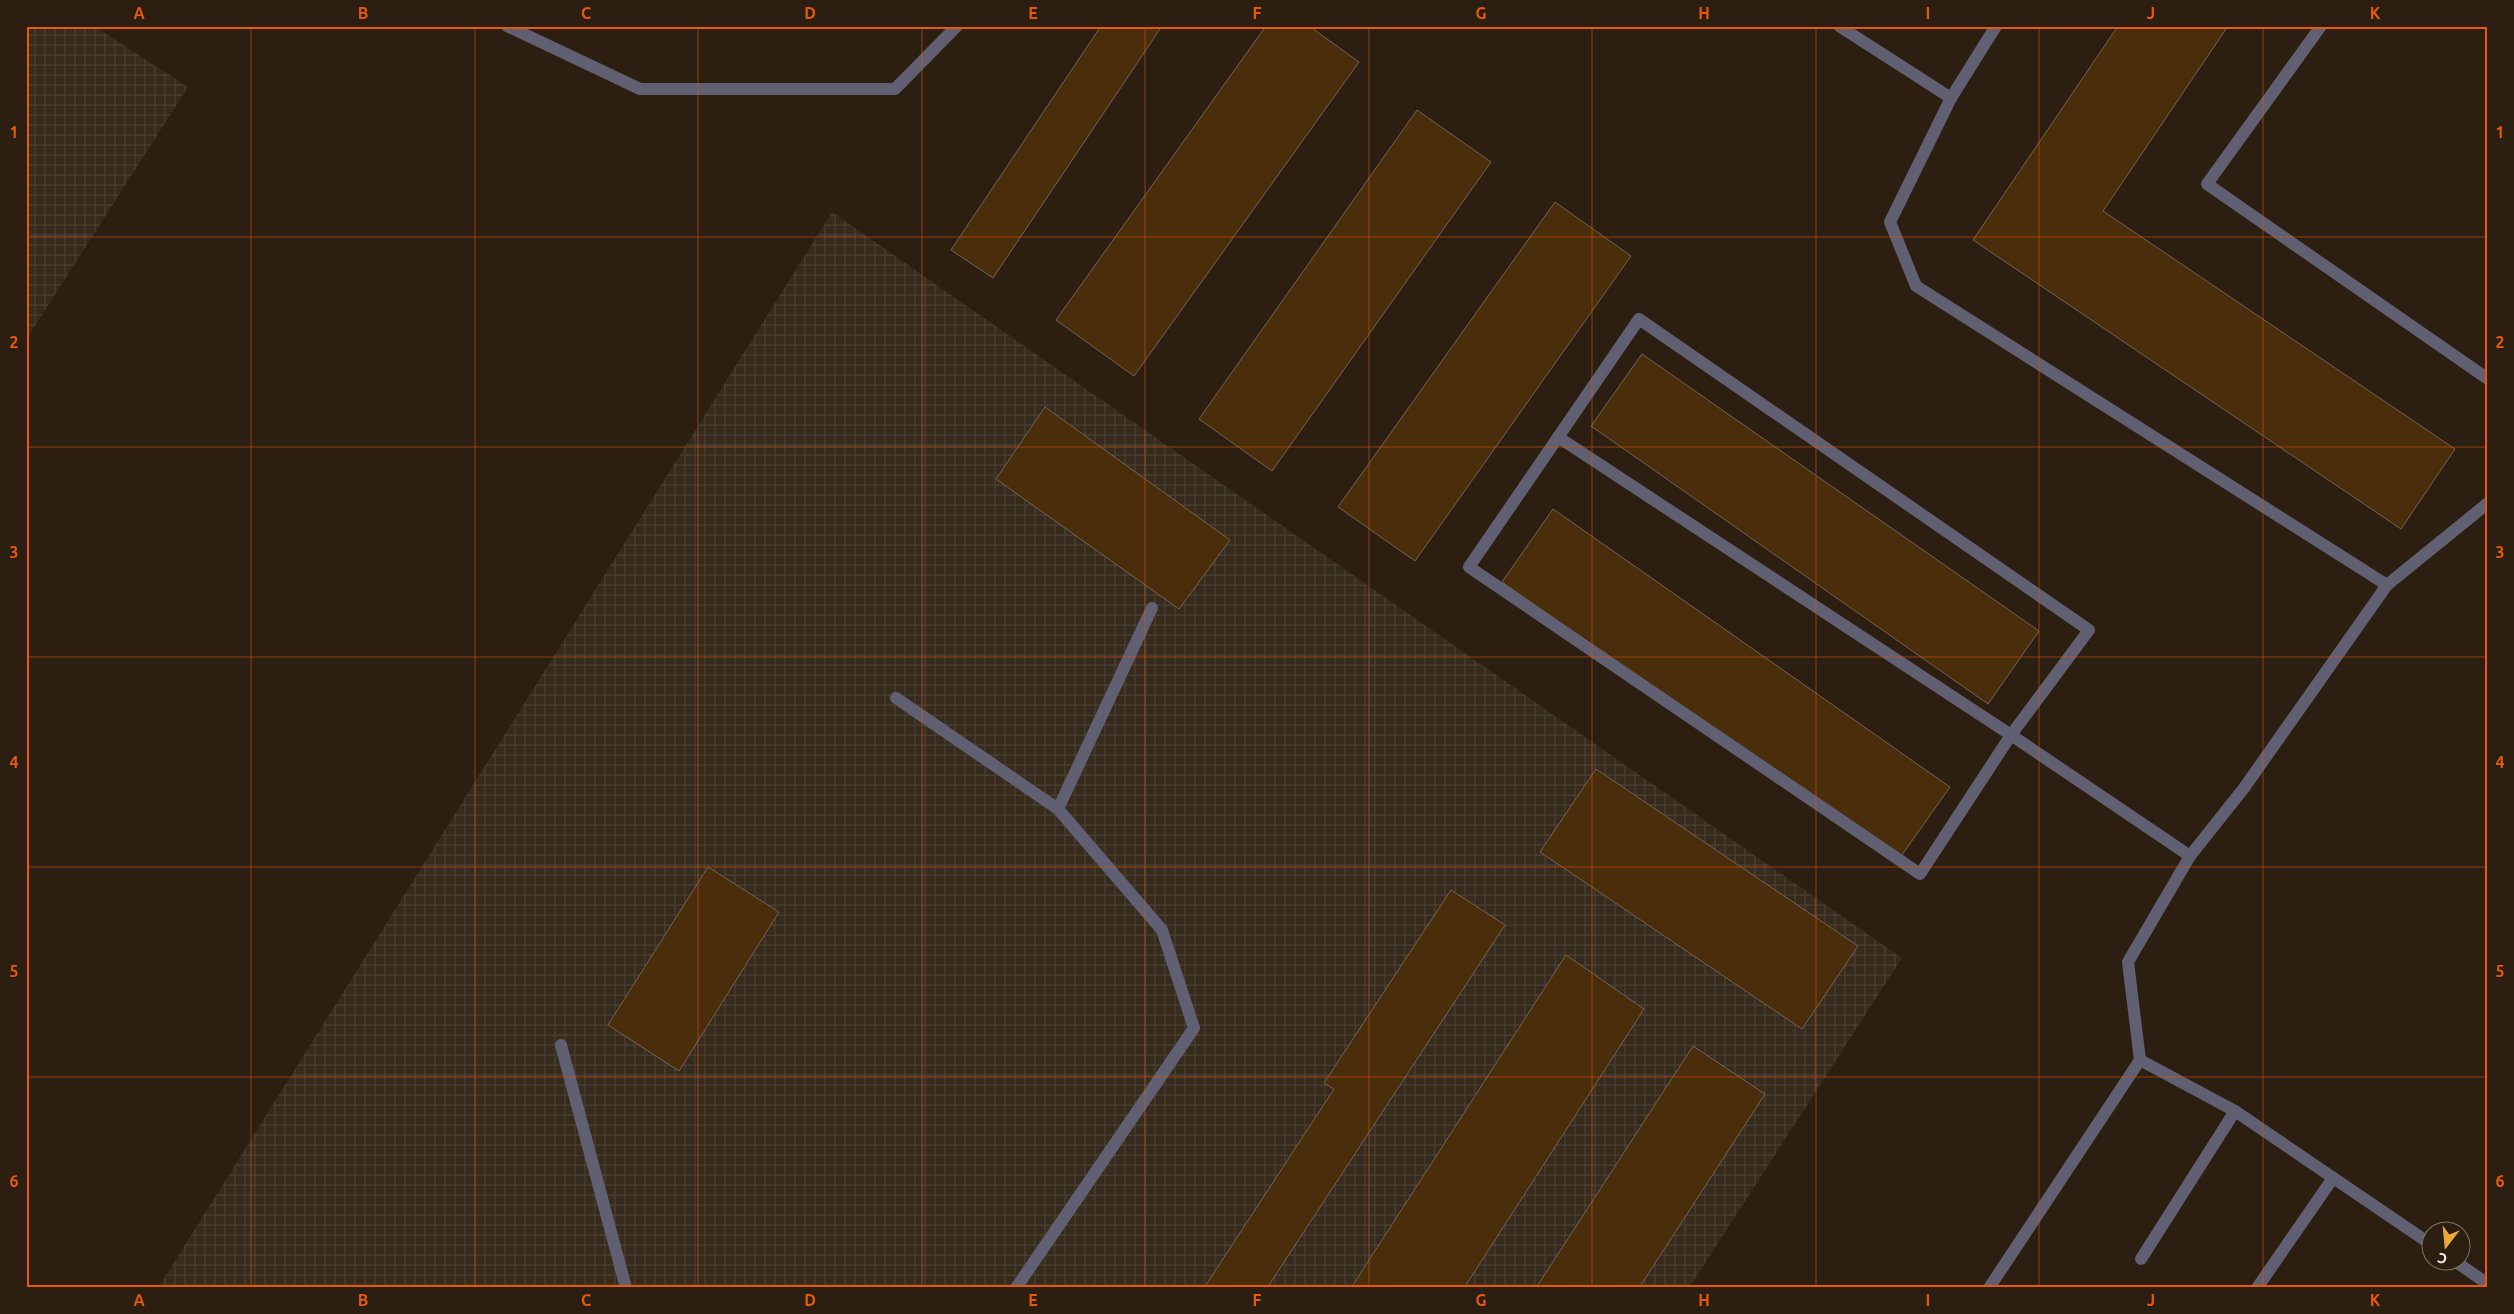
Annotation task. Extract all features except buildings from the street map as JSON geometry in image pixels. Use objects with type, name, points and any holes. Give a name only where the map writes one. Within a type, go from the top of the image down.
[{"type":"street","points":[[507,26],[640,89],[895,89],[957,26]]},
{"type":"street","points":[[1839,26],[1951,98]]},
{"type":"street","points":[[1996,26],[1951,98],[1890,222],[1916,286],[2387,585]]},
{"type":"street","points":[[2321,26],[2207,184],[2488,378]]},
{"type":"street","points":[[1639,319],[2089,630],[2011,735],[1920,874],[1469,567],[1558,437],[1639,319]]},
{"type":"street","points":[[1558,437],[2011,735],[2190,856]]},
{"type":"street","points":[[1989,1288],[2140,1060],[2128,962],[2190,856],[2244,788],[2387,585],[2488,503]]},
{"type":"street","points":[[1058,809],[1152,608]]},
{"type":"street","points":[[896,698],[1058,809],[1162,930],[1194,1028],[1016,1288]]},
{"type":"street","points":[[561,1045],[626,1288]]},
{"type":"street","points":[[2140,1060],[2235,1111],[2422,1238]]},
{"type":"street","points":[[2141,1259],[2235,1111]]},
{"type":"street","points":[[2257,1288],[2334,1178]]},
{"type":"street","points":[[2471,1272],[2488,1284]]},
{"type":"shaded area","points":[[26,26],[94,26],[188,87],[26,340]]},
{"type":"shaded area","points":[[832,212],[1902,958],[1689,1288],[158,1288]]}]
